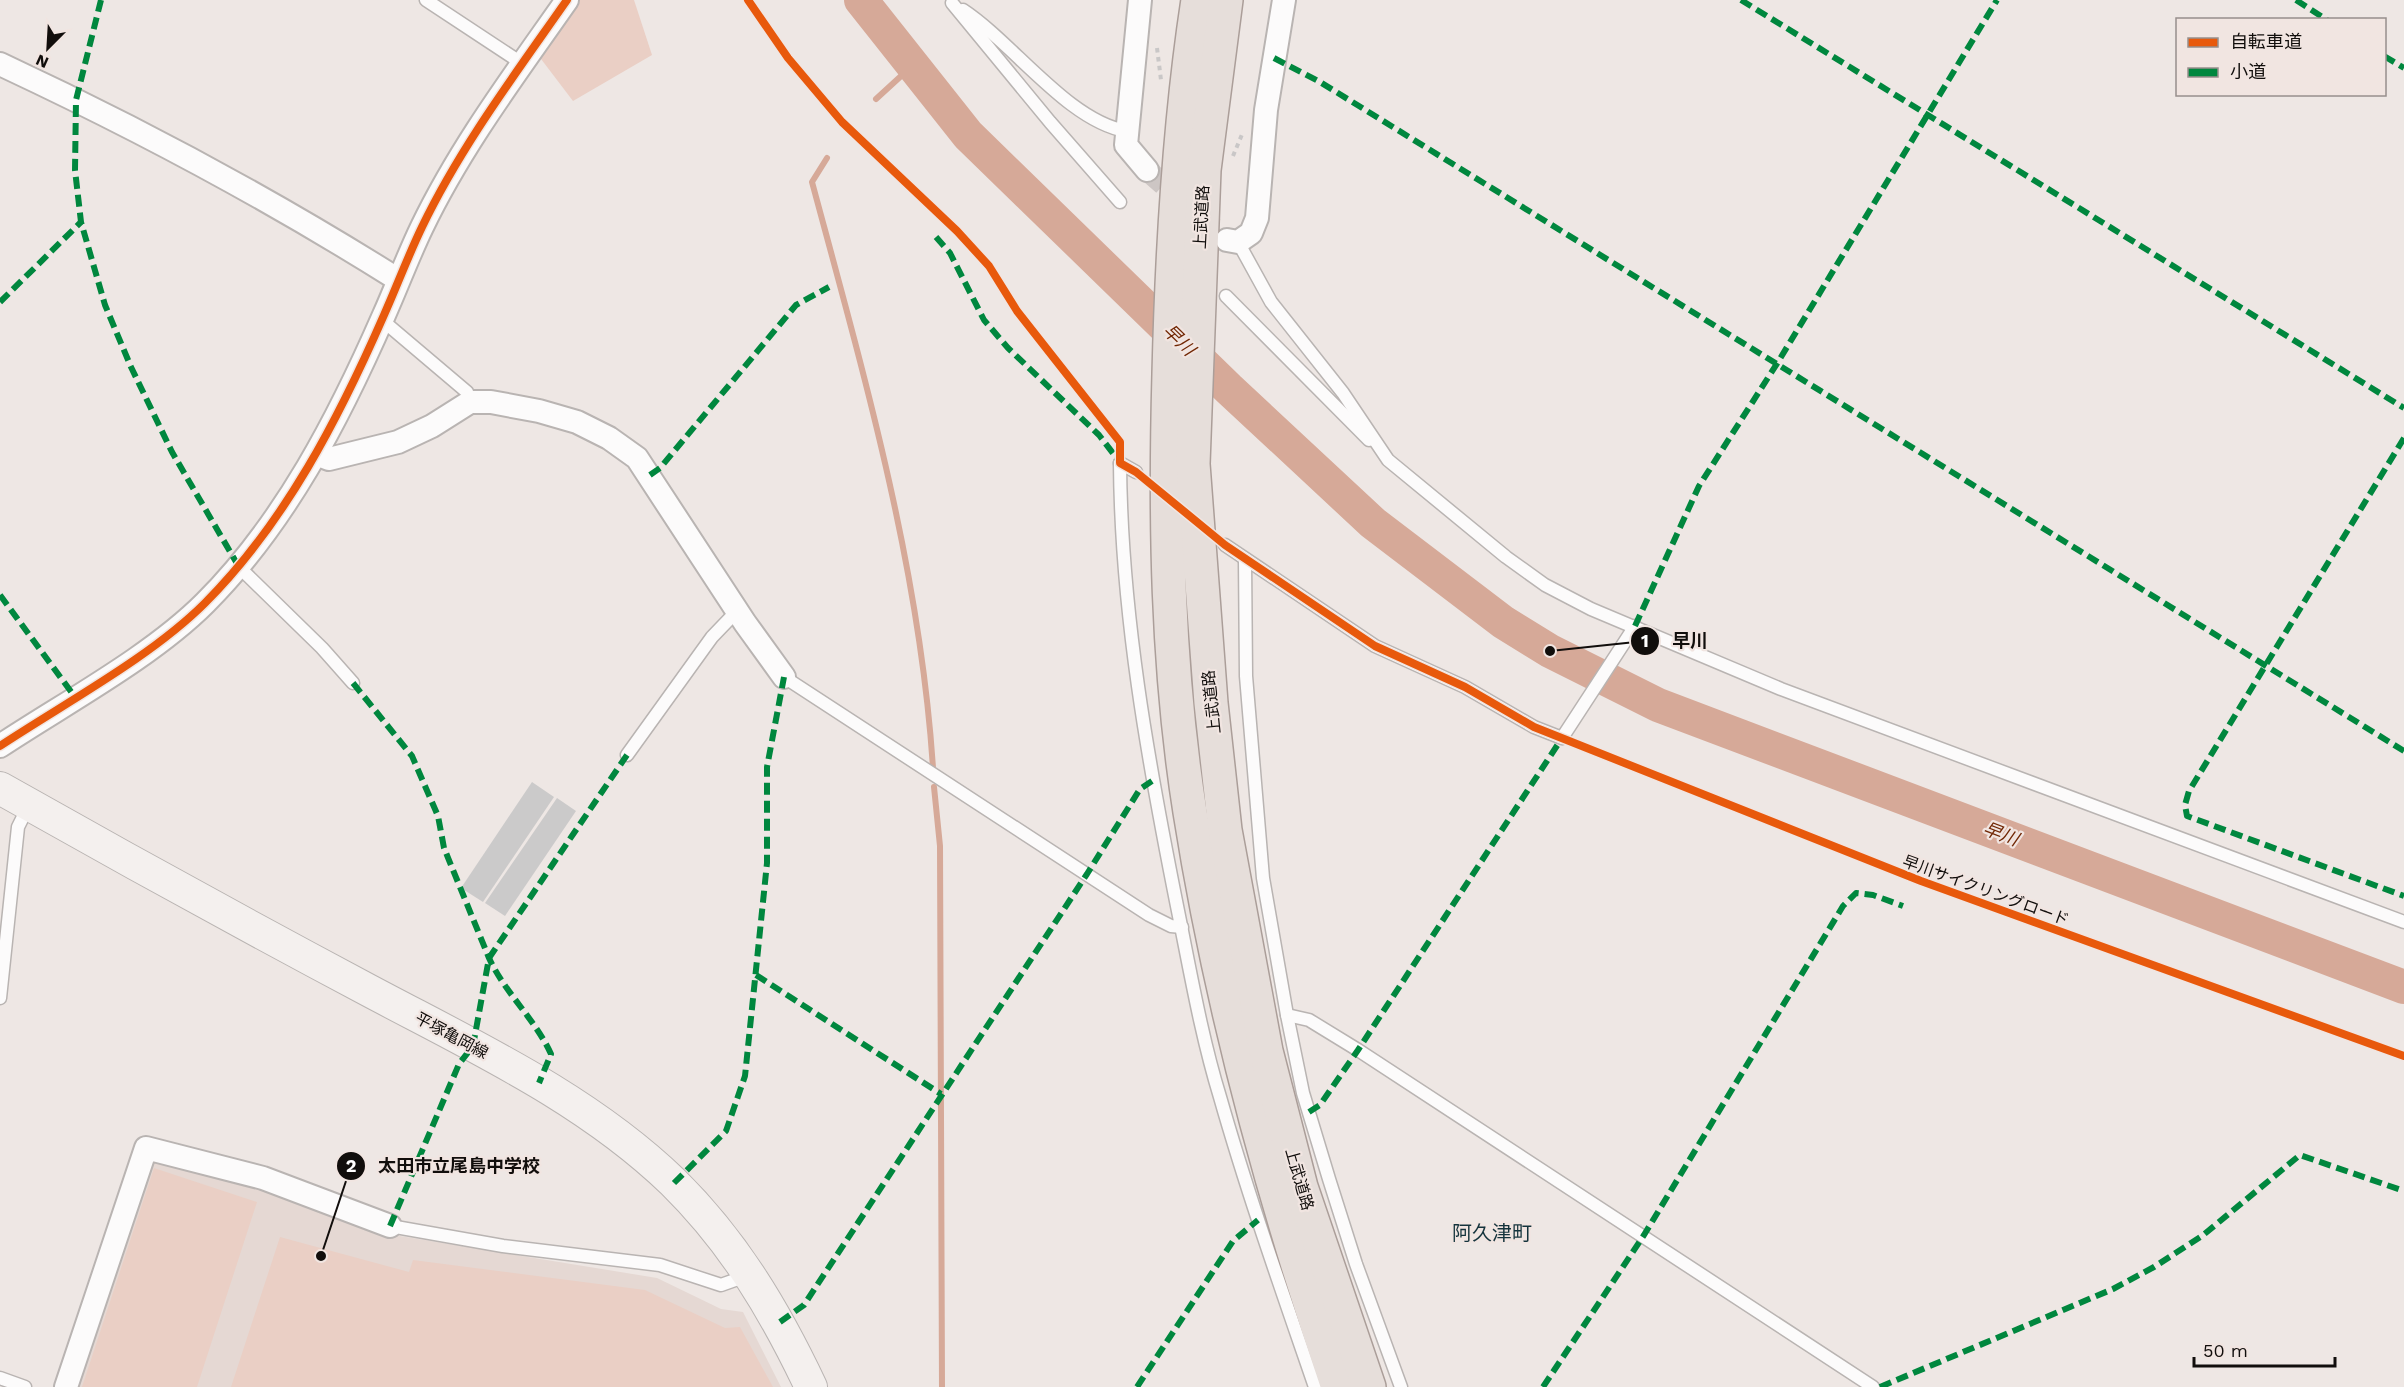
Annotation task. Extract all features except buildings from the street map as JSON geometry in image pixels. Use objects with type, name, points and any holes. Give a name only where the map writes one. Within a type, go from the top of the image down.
[{"type":"highway","name":"上武道路","points":[[1198,0],[1187,71],[1172,245],[1167,444],[1169,585],[1178,705],[1190,810],[1227,1005],[1259,1139],[1303,1284],[1338,1387]]},
{"type":"highway","name":"上武道路","points":[[1226,0],[1208,125],[1198,266],[1193,464],[1202,610],[1225,830],[1266,1052],[1315,1183],[1370,1387]]},
{"type":"main road","name":"平塚亀岡線","points":[[0,788],[577,1105],[650,1161],[709,1221],[750,1275],[780,1322],[811,1387]]},
{"type":"street","points":[[0,746],[168,635],[204,604],[239,567],[316,454],[382,320],[397,279],[453,168],[567,0]]},
{"type":"street","points":[[1140,0],[1126,145],[1147,170]]},
{"type":"street","points":[[1233,241],[1251,233],[1257,218],[1266,110],[1284,0]]},
{"type":"street","points":[[0,64],[167,146],[324,232],[397,279]]},
{"type":"street","points":[[316,454],[329,459],[398,442],[432,426],[470,402],[491,402],[529,409],[577,422],[609,438],[637,458],[737,611],[784,677]]},
{"type":"street","points":[[66,1387],[146,1148],[263,1178],[390,1226]]},
{"type":"lane","points":[[426,0],[523,64]]},
{"type":"lane","points":[[951,2],[1005,43],[1088,117],[1103,126],[1126,131]]},
{"type":"lane","points":[[951,2],[1050,122],[1120,202]]},
{"type":"lane","points":[[1233,241],[1271,302],[1343,393],[1388,460]]},
{"type":"lane","points":[[1226,296],[1388,460],[1545,585],[1633,628],[1781,689],[2404,922]]},
{"type":"lane","points":[[382,320],[466,392],[470,402]]},
{"type":"lane","points":[[1136,472],[1120,463],[1121,505],[1133,637],[1152,781],[1219,1094],[1315,1387]]},
{"type":"lane","points":[[1225,545],[1375,646],[1465,687],[1534,727],[1562,738],[1633,628]]},
{"type":"lane","points":[[1245,559],[1246,676],[1263,878],[1303,1093],[1315,1183],[1356,1264],[1401,1387]]},
{"type":"lane","points":[[239,567],[322,648],[353,683]]},
{"type":"lane","points":[[627,755],[712,637],[737,611]]},
{"type":"lane","points":[[784,677],[1149,915],[1171,926],[1182,927]]},
{"type":"lane","points":[[0,998],[18,827],[29,804]]},
{"type":"lane","points":[[1287,1015],[1309,1020],[1358,1050],[1873,1387]]},
{"type":"lane","points":[[390,1226],[503,1246],[660,1265],[721,1285],[750,1275]]},
{"type":"lane","points":[[0,1378],[26,1387]]},
{"type":"shaded area","points":[[576,0],[634,0],[652,55],[573,101],[538,55]]},
{"type":"shaded area","points":[[159,1159],[269,1189],[394,1235],[657,1278],[721,1309],[743,1312],[781,1387],[76,1387],[148,1163]]},
{"type":"shaded area","points":[[154,1168],[257,1202],[197,1387],[82,1387]]},
{"type":"shaded area","points":[[280,1237],[409,1272],[413,1260],[645,1290],[725,1328],[740,1327],[773,1387],[231,1387]]},
{"type":"waterway","name":"早川","points":[[861,0],[968,135],[1229,389],[1373,523],[1503,622],[1550,651],[1658,705],[2404,987]]},
{"type":"waterway","points":[[876,99],[912,66]]},
{"type":"waterway","points":[[827,158],[812,182],[870,399],[903,546],[916,619],[933,768]]},
{"type":"waterway","points":[[934,787],[940,846],[942,1387]]},
{"type":"tunnel","points":[[1147,170],[1227,240]]},
{"type":"marked path","points":[[101,0],[76,100],[75,170],[81,222],[105,305],[131,367],[172,452],[239,567]]},
{"type":"marked path","points":[[1741,0],[2404,408]]},
{"type":"marked path","points":[[1635,626],[1699,486],[1778,362],[1997,0]]},
{"type":"marked path","points":[[2296,0],[2324,18]]},
{"type":"marked path","points":[[2386,57],[2404,68]]},
{"type":"marked path","points":[[1274,58],[1320,82],[2404,751]]},
{"type":"marked path","points":[[0,302],[81,222]]},
{"type":"marked path","points":[[936,237],[950,253],[984,320],[1008,348],[1099,435],[1119,461]]},
{"type":"marked path","points":[[650,475],[660,468],[796,305],[829,287]]},
{"type":"marked path","points":[[2404,438],[2189,791],[2185,805],[2187,816],[2404,896]]},
{"type":"marked path","points":[[0,595],[75,697]]},
{"type":"marked path","points":[[674,1183],[726,1131],[745,1076],[767,863],[767,767],[784,677]]},
{"type":"marked path","points":[[353,683],[412,756],[438,816],[444,848],[489,958],[503,983],[537,1029],[551,1054],[539,1083]]},
{"type":"marked path","points":[[1309,1112],[1320,1105],[1358,1050],[1562,738]]},
{"type":"marked path","points":[[390,1226],[459,1064],[473,1046],[489,958],[627,755]]},
{"type":"marked path","points":[[780,1322],[804,1305],[1087,874],[1140,789],[1152,781]]},
{"type":"marked path","points":[[1543,1387],[1644,1235],[1843,906],[1856,893],[1873,895],[1903,906]]},
{"type":"marked path","points":[[756,975],[941,1094]]},
{"type":"marked path","points":[[1880,1387],[2113,1289],[2154,1267],[2202,1236],[2300,1155],[2404,1191]]},
{"type":"marked path","points":[[1137,1387],[1233,1241],[1258,1220]]},
{"type":"cycle path","points":[[0,746],[134,661],[183,623],[234,572],[260,539],[308,468],[329,430],[367,354],[437,197],[490,110],[567,0]]},
{"type":"cycle path","name":"早川サイクリングロード","points":[[748,0],[788,58],[842,122],[957,231],[989,266],[1017,311],[1120,442],[1120,463],[1136,472],[1225,545],[1375,646],[1465,687],[1534,727],[1921,881],[2404,1056]]},
{"type":"place","name":"早川","points":[[1550,651]]},
{"type":"place","name":"太田市立尾島中学校","points":[[321,1256]]},
{"type":"district","name":"阿久津町","points":[[1492,1233]]}]
